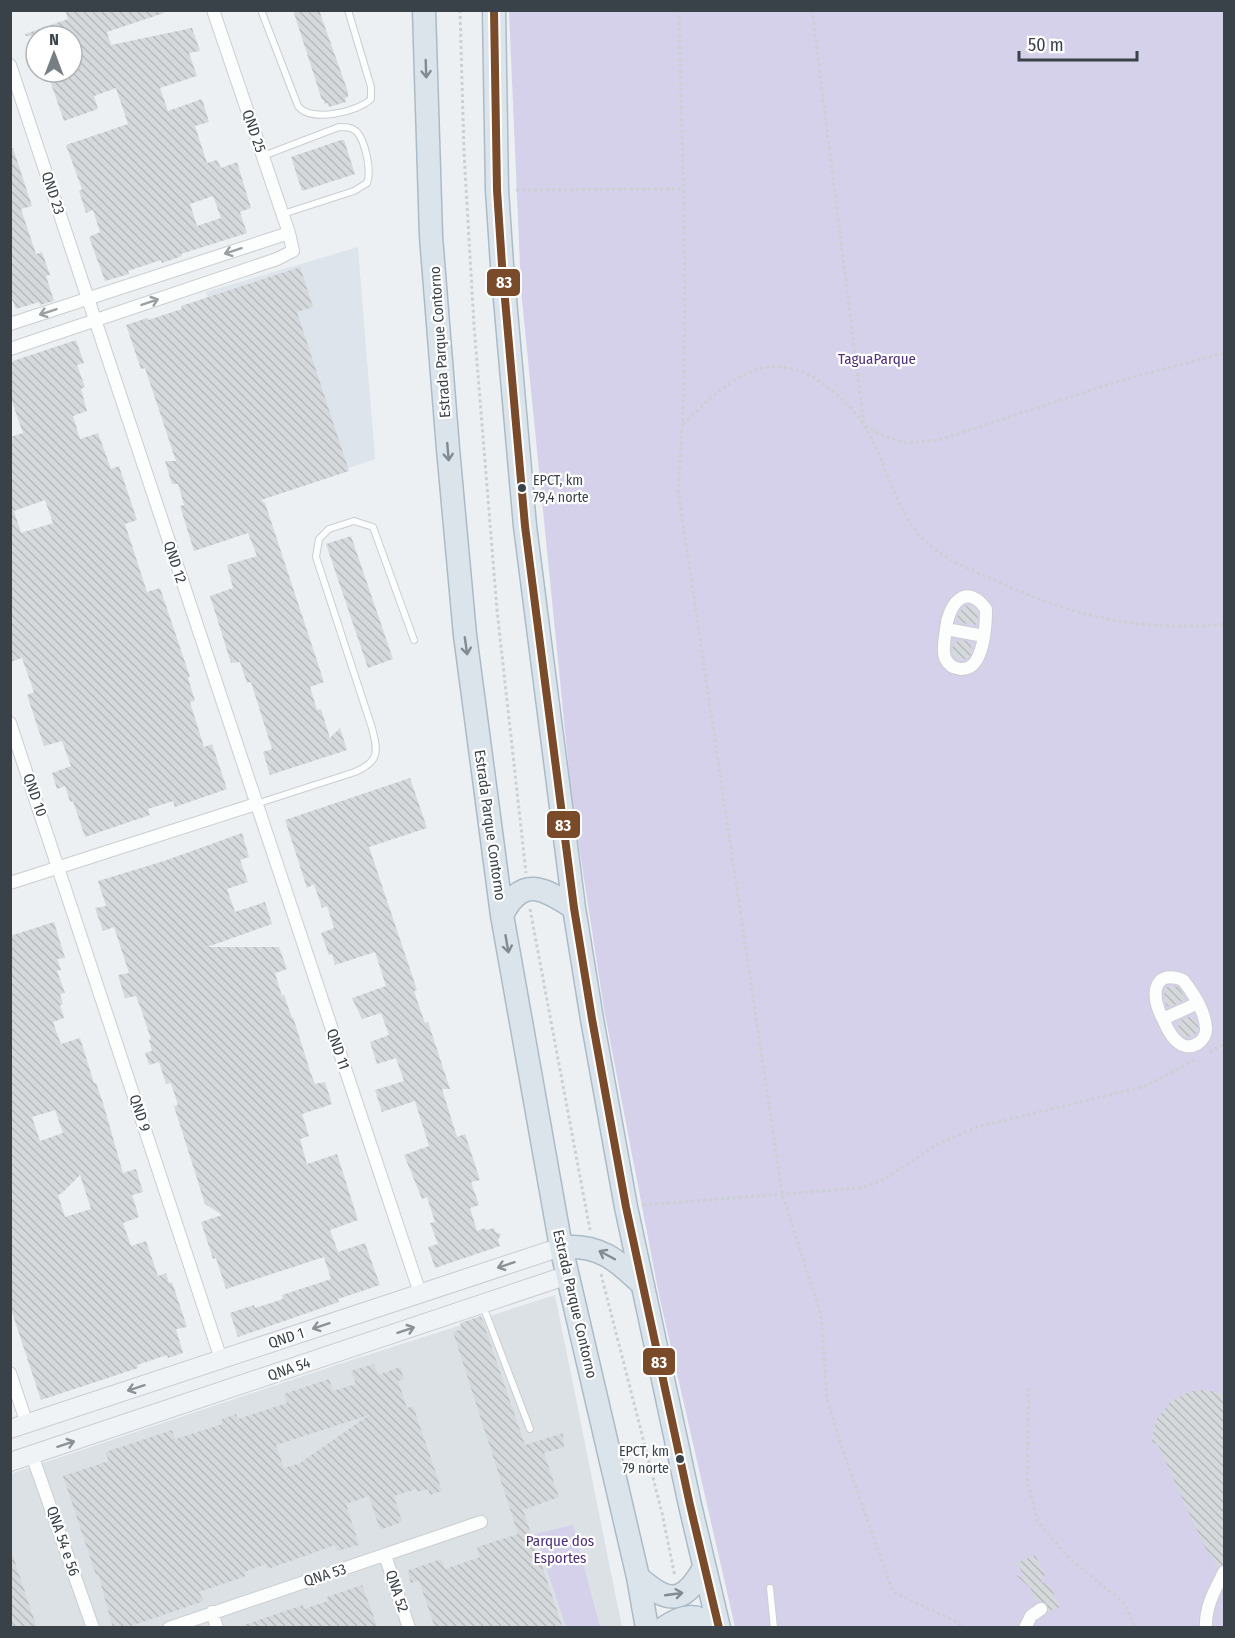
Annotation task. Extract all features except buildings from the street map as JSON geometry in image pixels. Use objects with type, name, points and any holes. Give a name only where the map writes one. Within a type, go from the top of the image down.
[{"type":"highway","name":"Estrada Parque Contorno","points":[[424,10],[432,236],[448,449],[465,635],[502,915],[561,1246],[638,1577],[647,1628]]},
{"type":"highway","points":[[494,10],[497,190],[525,526],[574,908],[626,1207],[716,1628]]},
{"type":"highway","points":[[502,915],[512,897],[528,890],[545,891],[574,908]]},
{"type":"highway","points":[[561,1246],[576,1245],[595,1250],[619,1262],[643,1285]]},
{"type":"highway","points":[[638,1577],[658,1594],[670,1597],[690,1589],[704,1568]]},
{"type":"highway","points":[[664,1628],[681,1619],[693,1617],[703,1618],[716,1628]]},
{"type":"main road","name":"QND 1","points":[[19,1426],[561,1246]]},
{"type":"main road","points":[[479,1274],[487,1281],[484,1303]]},
{"type":"main road","name":"QNA 54","points":[[10,1462],[568,1275]]},
{"type":"street","name":"QND 25","points":[[94,321],[277,259],[292,251],[289,233],[213,10]]},
{"type":"street","name":"QND 23","points":[[10,64],[94,321]]},
{"type":"street","points":[[10,324],[289,233]]},
{"type":"street","points":[[10,349],[94,321]]},
{"type":"street","name":"QND 12","points":[[94,321],[256,804]]},
{"type":"street","points":[[970,596],[980,601],[986,609],[984,636],[975,663],[968,668],[959,669],[946,659],[944,645],[946,629],[955,604],[961,598],[970,596]]},
{"type":"street","points":[[946,629],[984,636]]},
{"type":"street","name":"QND 10","points":[[10,723],[59,867]]},
{"type":"street","points":[[10,883],[256,804]]},
{"type":"street","name":"QND 11","points":[[256,804],[420,1293]]},
{"type":"street","name":"QND 9","points":[[59,867],[221,1359]]},
{"type":"street","points":[[1174,977],[1183,980],[1198,1003],[1206,1030],[1197,1045],[1180,1044],[1170,1033],[1163,1019],[1154,994],[1163,978],[1174,977]]},
{"type":"street","points":[[1163,1019],[1198,1003]]},
{"type":"street","points":[[10,1373],[19,1426]]},
{"type":"street","name":"QNA 54 e 56","points":[[32,1455],[93,1628]]},
{"type":"street","name":"QNA 53","points":[[169,1628],[481,1522]]},
{"type":"street","name":"QNA 52","points":[[385,1555],[409,1628]]},
{"type":"street","points":[[1206,1628],[1206,1613],[1210,1600],[1224,1572]]},
{"type":"street","points":[[1025,1628],[1031,1616],[1041,1608]]},
{"type":"street","points":[[212,1612],[217,1628]]},
{"type":"lane","points":[[261,10],[298,106],[305,113],[317,116],[353,108],[371,99],[371,87],[348,10]]},
{"type":"lane","points":[[263,156],[339,127],[351,127],[359,134],[369,168],[367,183],[354,191],[282,214]]},
{"type":"lane","points":[[256,804],[355,772],[370,765],[375,757],[376,746],[372,728],[316,557],[319,539],[329,529],[354,521],[373,527],[414,640]]},
{"type":"lane","points":[[484,1303],[530,1429]]},
{"type":"lane","points":[[770,1588],[774,1628]]},
{"type":"path","points":[[460,10],[464,152],[476,349],[497,610],[528,890],[587,1219],[662,1513],[678,1595]]},
{"type":"path","points":[[679,10],[685,349],[678,490],[782,1193],[821,1316],[827,1398],[840,1442],[893,1592],[965,1628]]},
{"type":"path","points":[[812,10],[864,425]]},
{"type":"path","points":[[497,190],[682,189]]},
{"type":"path","points":[[864,425],[879,434],[905,443],[939,440],[1122,380],[1224,353]]},
{"type":"path","points":[[683,424],[717,392],[754,369],[773,366],[787,367],[812,376],[834,390],[864,425],[908,518],[920,536],[956,563],[1016,591],[1098,619],[1164,626],[1224,624]]},
{"type":"path","points":[[626,1207],[860,1188],[881,1180],[938,1144],[977,1127],[1146,1086],[1224,1044]]},
{"type":"path","points":[[1029,1388],[1027,1479],[1038,1522],[1070,1559],[1125,1604],[1135,1628]]},
{"type":"shaded area","points":[[358,247],[375,459],[274,494],[206,292]]},
{"type":"shaded area","points":[[555,1295],[622,1627],[11,1627],[10,1474],[330,1367]]},
{"type":"green space","name":"TaguaParque","points":[[509,11],[1224,11],[1224,1627],[735,1627],[659,1295],[604,1009],[572,801],[521,290]]},
{"type":"green space","name":"Parque dos Esportes","points":[[573,1525],[600,1627],[566,1627],[535,1534]]},
{"type":"transit line","name":"83","points":[[494,10],[497,190],[525,526],[574,908],[626,1207],[719,1628]]},
{"type":"place","name":"EPCT, km 79,4 norte","points":[[522,488]]},
{"type":"place","name":"EPCT, km 79 norte","points":[[680,1459]]}]
